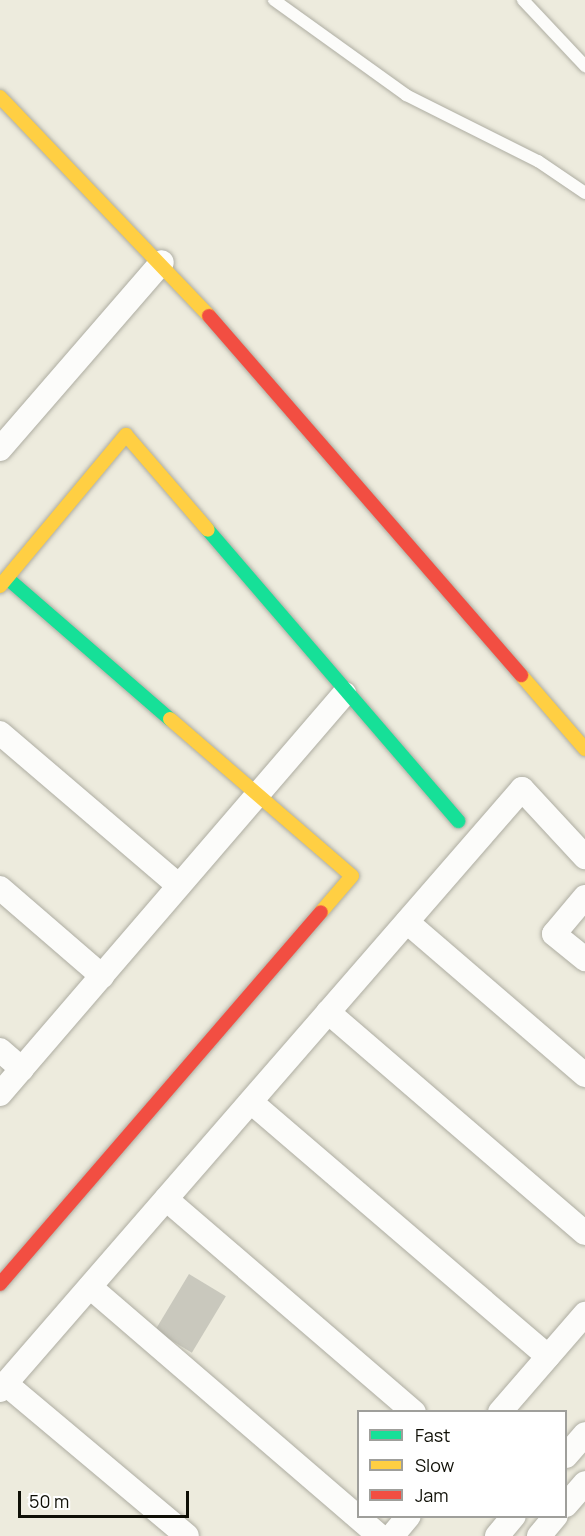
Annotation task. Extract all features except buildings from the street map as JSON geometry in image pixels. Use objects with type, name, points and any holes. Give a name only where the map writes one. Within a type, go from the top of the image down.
[{"type":"street","points":[[0,97],[162,262],[585,749]]},
{"type":"street","points":[[0,449],[162,262]]},
{"type":"street","points":[[0,1284],[352,876],[4,582],[126,435],[344,694],[458,821]]},
{"type":"street","points":[[0,1094],[344,694]]},
{"type":"street","points":[[0,733],[179,886]]},
{"type":"street","points":[[187,1536],[3,1387],[522,789],[585,857]]},
{"type":"street","points":[[0,888],[102,976]]},
{"type":"street","points":[[585,897],[554,934],[585,959]]},
{"type":"street","points":[[407,922],[585,1075]]},
{"type":"street","points":[[328,1012],[585,1233]]},
{"type":"street","points":[[0,1050],[22,1069]]},
{"type":"street","points":[[250,1102],[548,1357]]},
{"type":"street","points":[[166,1199],[412,1410]]},
{"type":"street","points":[[90,1287],[357,1516]]},
{"type":"street","points":[[502,1410],[585,1314]]},
{"type":"street","points":[[567,1455],[585,1434]]},
{"type":"street","points":[[567,1504],[585,1482]]},
{"type":"street","points":[[359,1518],[380,1536]]},
{"type":"street","points":[[392,1536],[407,1518]]},
{"type":"street","points":[[497,1536],[511,1518]]},
{"type":"street","points":[[538,1536],[553,1518]]},
{"type":"lane","points":[[274,0],[406,95],[538,160],[585,193]]},
{"type":"lane","points":[[523,0],[585,66]]},
{"type":"traffic: fast","points":[[208,530],[458,821]]},
{"type":"traffic: fast","points":[[7,578],[170,719]]},
{"type":"traffic: slow","points":[[0,97],[209,316]]},
{"type":"traffic: slow","points":[[0,586],[126,435],[208,530]]},
{"type":"traffic: slow","points":[[521,675],[585,749]]},
{"type":"traffic: slow","points":[[170,719],[352,876],[321,912]]},
{"type":"traffic: jam","points":[[209,316],[521,675]]},
{"type":"traffic: jam","points":[[0,1284],[321,912]]}]
